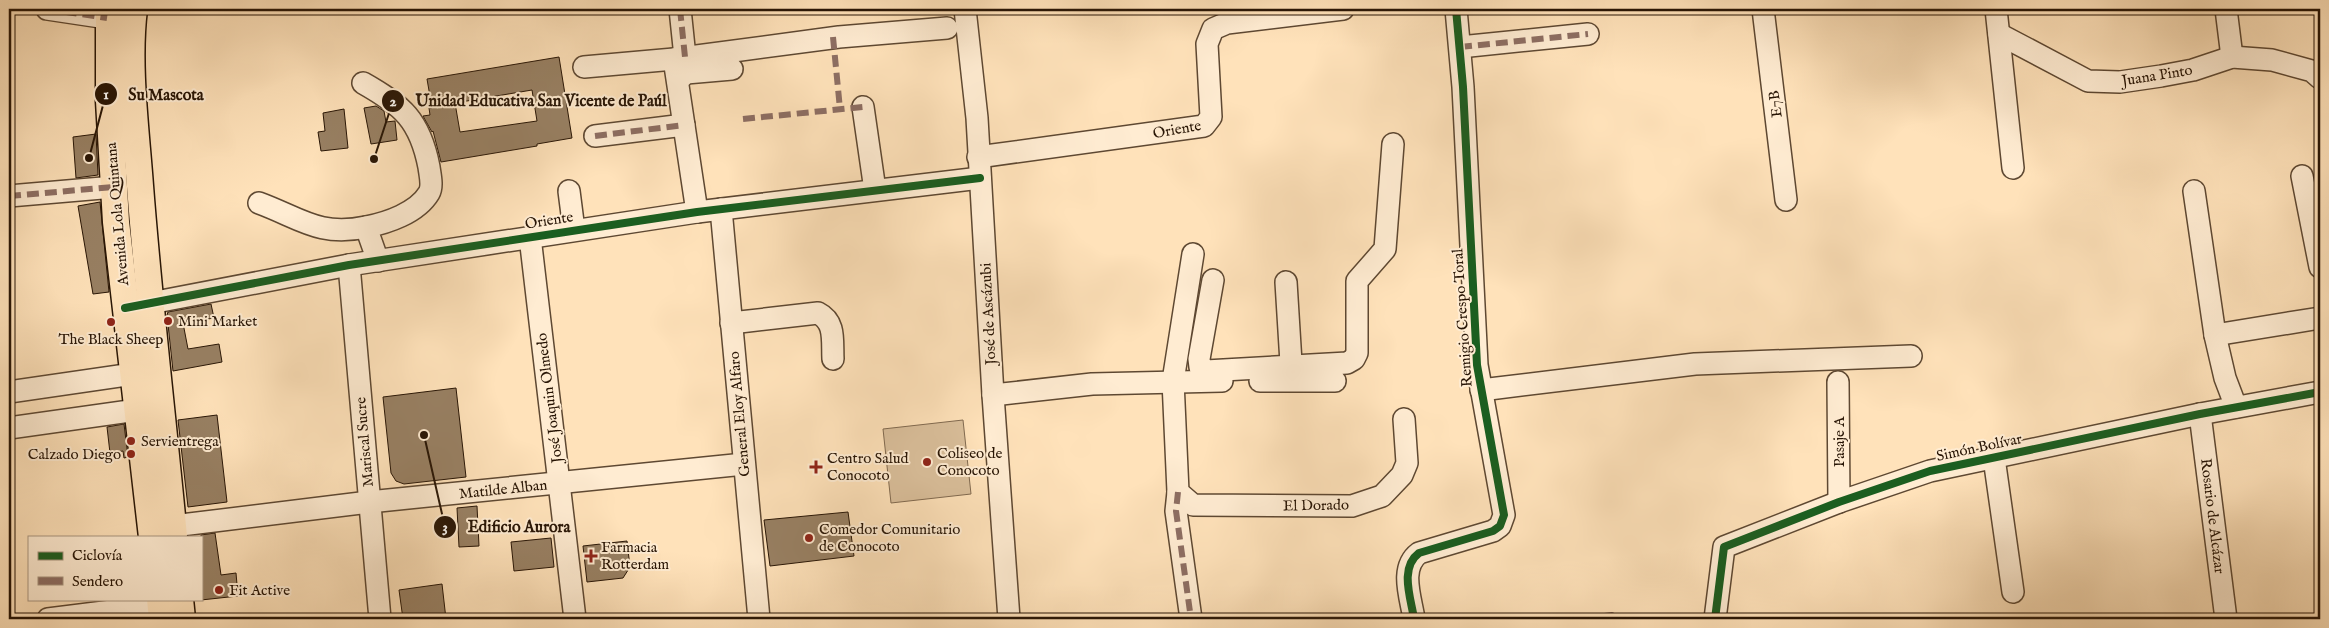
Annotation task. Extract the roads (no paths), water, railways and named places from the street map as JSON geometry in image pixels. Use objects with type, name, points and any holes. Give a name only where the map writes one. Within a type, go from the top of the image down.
[{"type":"main road","name":"Avenida Lola Quintana","points":[[134,9],[132,26],[137,305],[133,374],[137,410],[167,533]]},
{"type":"main road","name":"Avenida Lola Quintana","points":[[108,14],[114,187],[137,305],[167,533]]},
{"type":"main road","points":[[165,606],[182,619]]},
{"type":"street","points":[[47,9],[108,14]]},
{"type":"street","points":[[680,9],[678,80],[697,212]]},
{"type":"street","name":"José de Ascázubi","points":[[965,9],[977,118],[992,395],[1009,619]]},
{"type":"street","name":"Oriente","points":[[978,156],[1204,126],[1211,117],[1207,44],[1212,29],[1281,13],[1343,9]]},
{"type":"street","name":"Remigio Crespo Toral","points":[[1414,619],[1407,573],[1411,559],[1419,553],[1493,531],[1500,526],[1504,515],[1477,364],[1460,47],[1456,9]]},
{"type":"street","name":"E7B","points":[[1764,9],[1786,200]]},
{"type":"street","points":[[1996,9],[2013,168]]},
{"type":"street","points":[[2226,9],[2232,57]]},
{"type":"street","points":[[584,67],[680,58],[839,37],[947,28]]},
{"type":"street","points":[[1460,47],[1588,34]]},
{"type":"street","name":"Juana Pinto","points":[[1999,34],[2088,81],[2120,82],[2161,76],[2192,70],[2232,57],[2272,60],[2312,71],[2320,78]]},
{"type":"street","points":[[678,80],[686,73],[732,69]]},
{"type":"street","points":[[259,203],[312,227],[329,231],[366,228],[392,220],[408,212],[430,193],[431,184],[426,153],[416,128],[409,117],[391,99],[363,83]]},
{"type":"street","points":[[863,107],[875,190]]},
{"type":"street","points":[[595,136],[684,125]]},
{"type":"street","points":[[992,395],[1092,384],[1291,374],[1347,363],[1354,359],[1357,353],[1357,281],[1386,249],[1393,144]]},
{"type":"street","points":[[2302,176],[2320,267]]},
{"type":"street","name":"Oriente","points":[[137,305],[349,265],[574,230],[697,212],[980,178]]},
{"type":"street","points":[[9,196],[114,187]]},
{"type":"street","points":[[2194,190],[2214,335],[2225,378],[2236,407]]},
{"type":"street","points":[[570,191],[574,230]]},
{"type":"street","name":"General Eloy Alfaro","points":[[721,209],[759,619]]},
{"type":"street","points":[[366,228],[378,261]]},
{"type":"street","name":"José Joaquin Olmedo","points":[[530,237],[575,619]]},
{"type":"street","points":[[1191,619],[1176,511],[1186,498],[1174,381],[1193,254]]},
{"type":"street","name":"Mariscal Sucre","points":[[349,265],[380,619]]},
{"type":"street","points":[[1213,280],[1199,359],[1200,367],[1206,371],[1291,374],[1335,381]]},
{"type":"street","points":[[1286,282],[1291,374]]},
{"type":"street","points":[[731,323],[818,313],[825,316],[831,326],[833,360]]},
{"type":"street","points":[[2214,335],[2320,318]]},
{"type":"street","points":[[1481,390],[1695,364],[1911,356]]},
{"type":"street","points":[[9,392],[133,374]]},
{"type":"street","name":"Pasaje A","points":[[1838,382],[1838,502]]},
{"type":"street","name":"Simón Bolívar","points":[[1715,619],[1724,547],[1838,502],[1930,471],[2200,414],[2320,392]]},
{"type":"street","points":[[9,428],[137,410]]},
{"type":"street","name":"Rosario de Alcázar","points":[[2200,414],[2226,619]]},
{"type":"street","name":"El Dorado","points":[[1186,498],[1352,506],[1382,496],[1402,475],[1407,463],[1404,419]]},
{"type":"street","points":[[1994,458],[2013,592]]},
{"type":"street","name":"Matilde Alban","points":[[167,533],[369,502],[744,464]]},
{"type":"street","points":[[48,619],[165,606]]},
{"type":"place","name":"Su Mascota","points":[[89,158]]},
{"type":"place","name":"Unidad Educativa San Vicente de Paúl","points":[[374,159]]},
{"type":"place","name":"Mini Market","points":[[168,321]]},
{"type":"place","name":"The Black Sheep","points":[[111,322]]},
{"type":"place","name":"Edificio Aurora","points":[[424,435]]},
{"type":"place","name":"Servientrega","points":[[131,441]]},
{"type":"place","name":"Calzado Diego","points":[[131,454]]},
{"type":"place","name":"Coliseo de Conocoto","points":[[927,462]]},
{"type":"place","name":"Centro Salud Conocoto","points":[[816,467]]},
{"type":"place","name":"Comedor Comunitario de Conocoto","points":[[809,538]]},
{"type":"place","name":"Farmacia Rotterdam","points":[[591,556]]},
{"type":"place","name":"Fit Active","points":[[219,590]]}]
